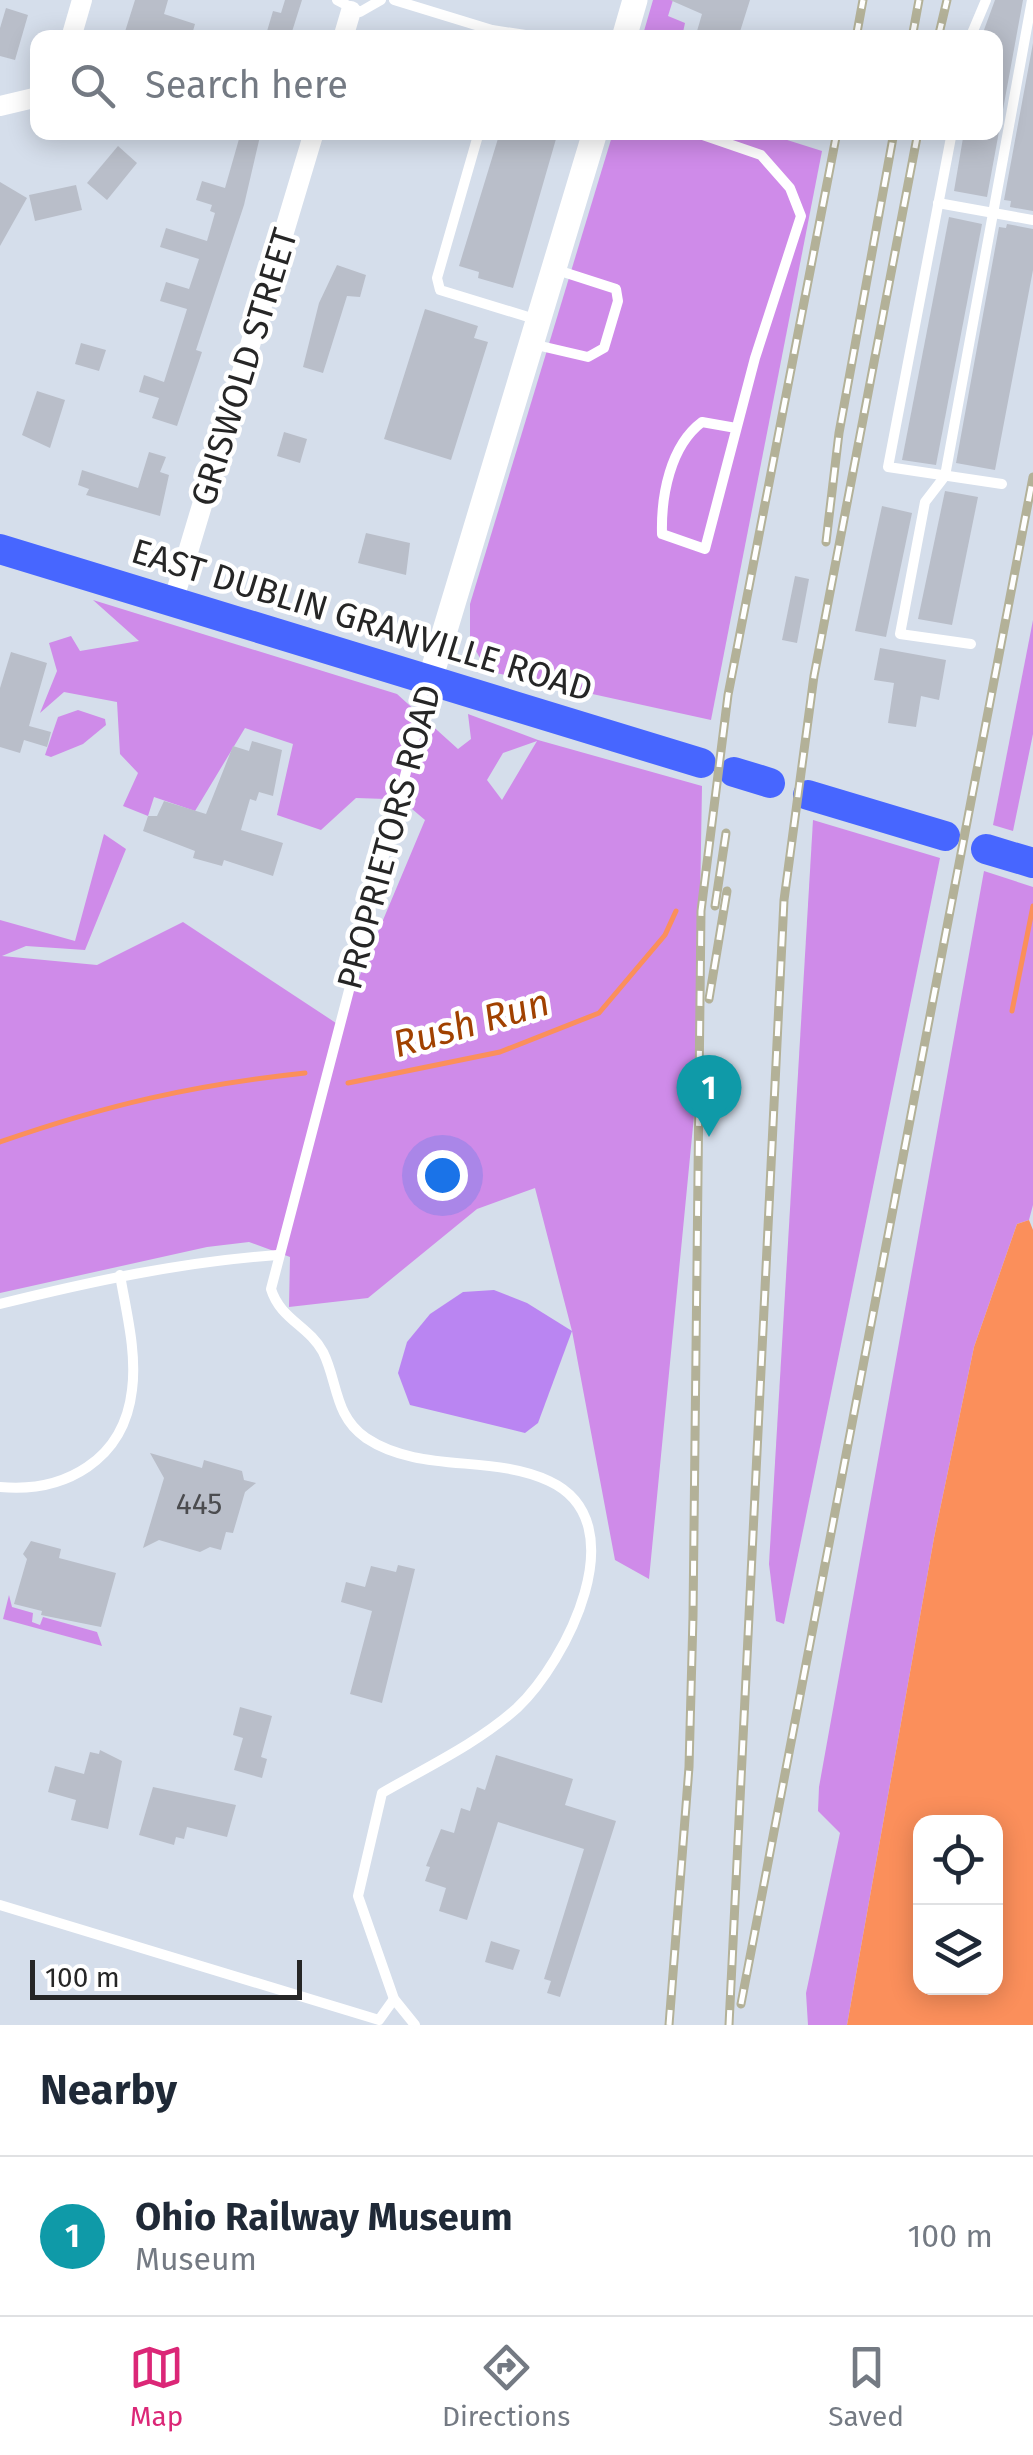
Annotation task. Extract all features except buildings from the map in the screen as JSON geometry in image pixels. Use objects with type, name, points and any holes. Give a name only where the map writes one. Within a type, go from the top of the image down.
[{"type":"main road","name":"EAST DUBLIN GRANVILLE ROAD","points":[[0,550],[702,762]]},
{"type":"main road","points":[[734,772],[770,783]]},
{"type":"main road","points":[[808,795],[944,836]]},
{"type":"main road","points":[[986,849],[1033,863]]},
{"type":"street","points":[[73,30],[82,0]]},
{"type":"street","points":[[626,30],[635,0]]},
{"type":"street","points":[[343,30],[344,5]]},
{"type":"street","points":[[0,106],[30,99]]},
{"type":"street","name":"GRISWOLD STREET","points":[[174,602],[312,140]]},
{"type":"street","name":"PROPRIETORS ROAD","points":[[430,680],[593,140]]},
{"type":"lane","points":[[344,5],[368,10],[380,0]]},
{"type":"lane","points":[[394,0],[485,30]]},
{"type":"lane","points":[[973,30],[986,0]]},
{"type":"lane","points":[[971,644],[900,634],[925,502],[945,476],[1032,0]]},
{"type":"lane","points":[[477,140],[437,278],[440,290],[588,357],[604,348],[618,301],[616,289],[554,269]]},
{"type":"lane","points":[[717,140],[761,155],[790,188],[801,216],[736,428],[705,549],[662,534],[661,504],[684,436],[702,422],[736,428]]},
{"type":"lane","points":[[950,140],[888,467],[1002,484]]},
{"type":"lane","points":[[938,203],[1033,220]]},
{"type":"lane","name":"PROPRIETORS ROAD","points":[[414,2025],[394,2000],[358,1896],[382,1793],[504,1718],[550,1672],[590,1574],[594,1548],[581,1508],[551,1482],[424,1460],[389,1449],[355,1428],[338,1405],[323,1353],[277,1307],[272,1289],[277,1255],[430,680]]},
{"type":"lane","points":[[0,1304],[120,1275],[225,1258],[277,1255]]},
{"type":"lane","points":[[0,1487],[32,1490],[70,1480],[104,1454],[124,1422],[132,1389],[131,1342],[120,1275]]},
{"type":"lane","points":[[0,1905],[379,2020],[394,2000]]},
{"type":"shaded area","points":[[653,0],[673,0],[668,16],[685,23],[684,30],[644,30]]},
{"type":"shaded area","points":[[611,140],[787,140],[822,151],[711,720],[487,671],[470,640],[470,604]]},
{"type":"shaded area","points":[[93,600],[397,694],[458,749],[471,739],[468,714],[538,740],[702,786],[697,1085],[649,1579],[615,1560],[572,1331],[535,1188],[477,1209],[368,1298],[289,1307],[290,1257],[249,1242],[207,1247],[0,1293],[0,920],[75,941],[104,834],[126,849],[85,950],[26,946],[2,956],[97,965],[183,922],[339,1025],[425,820],[392,792],[386,799],[356,798],[321,830],[277,815],[293,744],[245,728],[195,811],[154,797],[148,816],[123,806],[138,773],[120,754],[117,702],[64,692],[40,713],[57,671],[49,643],[71,636],[80,651],[139,641]],"holes":[[[537,741],[502,800],[487,780],[503,753]]]},
{"type":"shaded area","points":[[1033,620],[1033,734],[1013,831],[993,825]]},
{"type":"shaded area","points":[[78,710],[105,719],[106,725],[83,744],[51,757],[45,755],[58,717]]},
{"type":"shaded area","points":[[813,820],[940,858],[784,1624],[776,1621],[769,1564]]},
{"type":"shaded area","points":[[984,871],[1033,887],[1033,1205],[1029,1220],[1017,1224],[974,1347],[934,1538],[847,2025],[808,2025],[806,1993],[840,1833],[818,1811],[819,1787]]},
{"type":"shaded area","points":[[1029,1220],[1033,1230],[1033,2025],[847,2025],[934,1538],[974,1347],[1017,1224]]},
{"type":"shaded area","points":[[494,1290],[527,1303],[572,1331],[538,1423],[525,1433],[410,1405],[398,1373],[407,1342],[430,1314],[463,1292]]},
{"type":"shaded area","points":[[9,1595],[12,1607],[33,1613],[32,1622],[40,1625],[43,1617],[97,1632],[102,1646],[3,1619]]},
{"type":"waterway","name":"Rush Run","points":[[1012,1011],[1033,906]]},
{"type":"waterway","name":"Rush Run","points":[[348,1083],[500,1052],[599,1013],[665,935],[676,911]]},
{"type":"waterway","name":"Rush Run","points":[[0,1142],[150,1098],[305,1073]]},
{"type":"railway","points":[[857,30],[863,0]]},
{"type":"railway","points":[[913,30],[919,0]]},
{"type":"railway","points":[[940,30],[947,0]]},
{"type":"railway","points":[[669,2025],[689,1767],[701,911],[728,695],[835,140]]},
{"type":"railway","points":[[826,542],[839,433],[893,140]]},
{"type":"railway","points":[[729,2025],[784,900],[814,676],[916,140]]},
{"type":"railway","points":[[741,2004],[1033,477]]},
{"type":"railway","points":[[715,906],[726,833]]},
{"type":"railway","points":[[709,999],[727,891]]},
{"type":"place","name":"Ohio Railway Museum","points":[[709,1137]]}]
